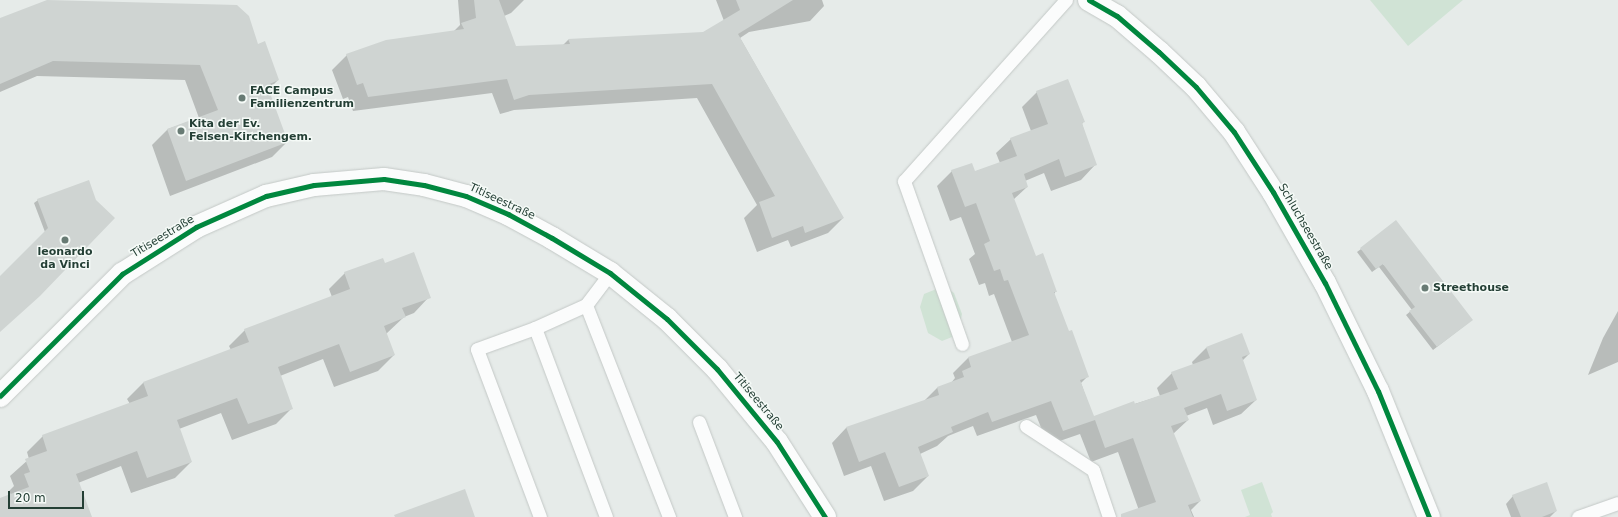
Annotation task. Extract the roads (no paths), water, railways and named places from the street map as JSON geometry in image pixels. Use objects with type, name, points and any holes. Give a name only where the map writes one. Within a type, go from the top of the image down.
[{"type":"street","name":"Schluchseestraße","points":[[1089,0],[1117,16],[1159,52],[1196,87],[1234,132],[1273,192],[1325,283],[1378,391],[1429,517]]},
{"type":"street","name":"Titiseestraße","points":[[0,396],[122,274],[196,227],[266,196],[314,185],[384,179],[424,185],[466,196],[508,214],[552,238],[610,273],[667,319],[717,369],[777,442],[807,486],[825,517]]},
{"type":"lane","points":[[962,344],[904,180],[1066,0]]},
{"type":"lane","points":[[540,517],[477,349],[535,328],[586,305],[610,273]]},
{"type":"lane","points":[[586,305],[669,517]]},
{"type":"lane","points":[[535,328],[606,517]]},
{"type":"lane","points":[[699,422],[735,517]]},
{"type":"lane","points":[[1026,426],[1093,470],[1109,517]]},
{"type":"lane","points":[[1578,517],[1618,503]]},
{"type":"place","name":"FACE Campus Familienzentrum","points":[[242,98]]},
{"type":"place","name":"Kita der Ev. Felsen-Kirchengem.","points":[[181,131]]},
{"type":"place","name":"leonardo da Vinci","points":[[65,240]]},
{"type":"place","name":"Streethouse","points":[[1425,288]]}]
